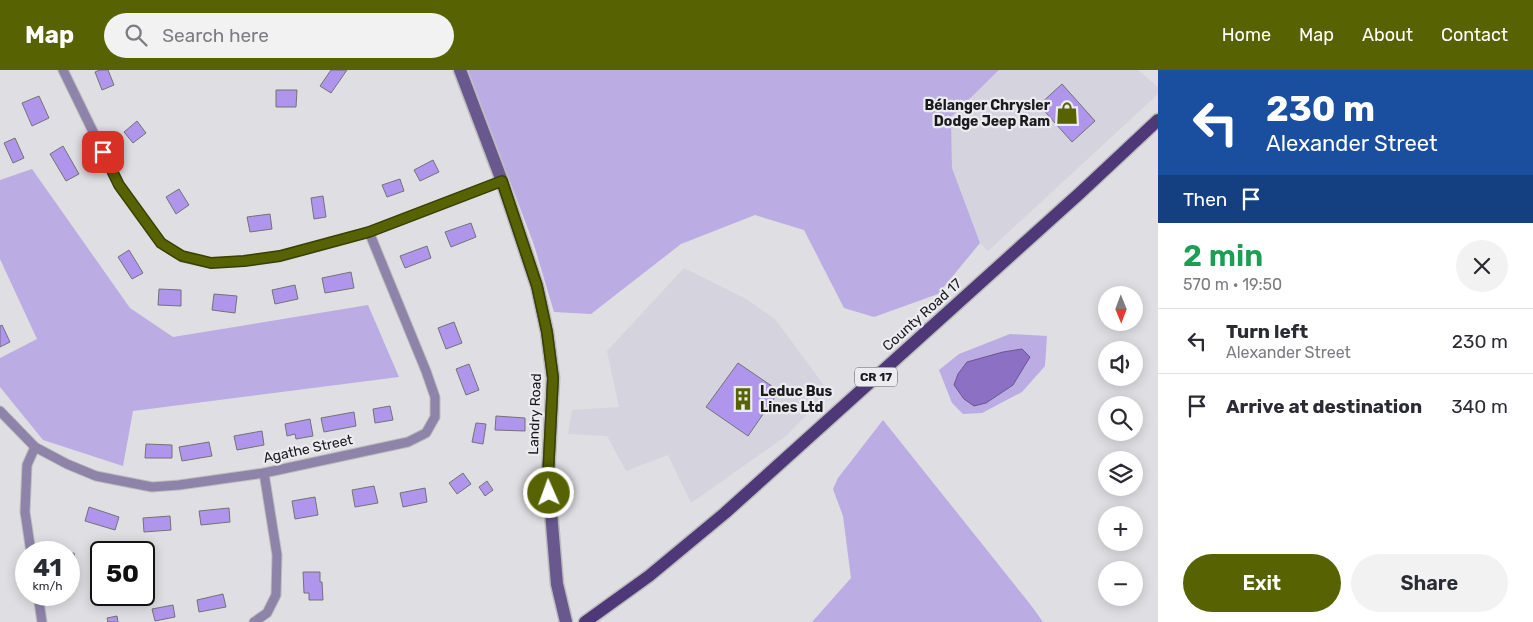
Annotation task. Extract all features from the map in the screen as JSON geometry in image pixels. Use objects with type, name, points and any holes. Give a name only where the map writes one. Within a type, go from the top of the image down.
[{"type":"main road","name":"Landry Road","points":[[460,70],[502,181],[537,286],[547,332],[553,378],[548,476],[557,584],[566,622]]},
{"type":"main road","name":"County Road 17","points":[[585,622],[649,576],[725,513],[1080,193],[1158,120]]},
{"type":"street","points":[[63,70],[119,185],[161,243],[182,256],[211,263],[280,256],[369,232],[502,181]]},
{"type":"street","name":"Agathe Street","points":[[0,411],[35,447],[67,464],[96,476],[152,487],[264,473],[408,442],[426,433],[435,417],[435,397],[369,232]]},
{"type":"street","points":[[29,541],[25,512],[27,465],[35,447]]},
{"type":"street","points":[[254,622],[267,613],[276,595],[277,555],[264,473]]},
{"type":"street","points":[[40,606],[42,622]]},
{"type":"shaded area","points":[[468,70],[999,70],[951,117],[952,168],[980,243],[938,294],[874,317],[844,308],[804,230],[755,215],[681,244],[591,314],[554,312],[534,245]]},
{"type":"shaded area","points":[[999,70],[1138,70],[1158,87],[1158,94],[988,251],[980,243],[952,168],[951,117]]},
{"type":"shaded area","points":[[32,169],[130,308],[173,337],[368,305],[399,377],[133,411],[123,466],[43,440],[0,387],[0,358],[37,339],[0,259],[0,180]]},
{"type":"shaded area","points":[[684,268],[746,299],[775,319],[829,392],[786,436],[691,503],[668,455],[626,471],[607,436],[568,434],[572,410],[619,407],[607,351]]},
{"type":"shaded area","points":[[1010,334],[1047,336],[1045,366],[1022,392],[982,413],[963,414],[952,403],[939,370],[959,354]]},
{"type":"shaded area","points":[[1022,349],[1030,357],[1013,385],[986,403],[974,406],[964,399],[954,385],[958,374],[967,362]]},
{"type":"shaded area","points":[[883,420],[1043,622],[812,622],[851,578],[843,516],[833,489],[838,478]]},
{"type":"building","points":[[108,70],[114,85],[102,90],[95,72]]},
{"type":"building","points":[[331,70],[347,70],[331,93],[320,86]]},
{"type":"building","name":"Bélanger Chrysler Dodge Jeep Ram","points":[[1062,84],[1095,121],[1072,142],[1039,105]]},
{"type":"building","points":[[276,90],[297,90],[296,107],[276,107]]},
{"type":"building","points":[[39,96],[49,118],[32,126],[22,103]]},
{"type":"building","points":[[137,121],[146,133],[133,143],[124,132]]},
{"type":"building","points":[[15,138],[24,158],[13,163],[4,143]]},
{"type":"building","points":[[63,146],[79,174],[66,181],[50,154]]},
{"type":"building","points":[[433,160],[439,172],[420,181],[414,170]]},
{"type":"building","points":[[400,179],[404,191],[387,197],[382,185]]},
{"type":"building","points":[[179,189],[189,205],[176,214],[166,197]]},
{"type":"building","points":[[323,196],[326,217],[314,219],[311,198]]},
{"type":"building","points":[[270,214],[272,229],[250,232],[247,217]]},
{"type":"building","points":[[471,223],[476,237],[451,247],[445,232]]},
{"type":"building","points":[[427,246],[431,258],[405,268],[400,256]]},
{"type":"building","points":[[129,250],[143,273],[132,279],[118,257]]},
{"type":"building","points":[[351,272],[354,288],[325,293],[322,278]]},
{"type":"building","points":[[295,285],[298,299],[275,304],[272,290]]},
{"type":"building","points":[[159,289],[181,290],[181,306],[158,305]]},
{"type":"building","points":[[214,294],[237,296],[235,313],[212,310]]},
{"type":"building","points":[[454,322],[462,343],[446,349],[438,328]]},
{"type":"building","points":[[2,325],[10,342],[0,347],[0,326]]},
{"type":"building","name":"Leduc Bus Lines Ltd","points":[[738,363],[779,391],[748,436],[706,407]]},
{"type":"building","points":[[469,364],[479,390],[466,395],[456,369]]},
{"type":"building","points":[[390,406],[393,420],[375,423],[373,409]]},
{"type":"building","points":[[354,412],[356,426],[324,432],[321,418]]},
{"type":"building","points":[[496,416],[525,418],[525,431],[495,430]]},
{"type":"building","points":[[310,419],[313,436],[296,439],[295,434],[287,436],[285,424]]},
{"type":"building","points":[[476,423],[486,424],[483,444],[472,442]]},
{"type":"building","points":[[262,431],[264,445],[237,450],[234,436]]},
{"type":"building","points":[[209,442],[212,456],[182,461],[179,447]]},
{"type":"building","points":[[146,444],[172,445],[172,458],[145,458]]},
{"type":"building","points":[[463,473],[471,484],[457,494],[449,483]]},
{"type":"building","points":[[487,481],[493,490],[485,496],[479,487]]},
{"type":"building","points":[[374,486],[378,503],[355,507],[352,490]]},
{"type":"building","points":[[425,488],[427,502],[403,507],[400,493]]},
{"type":"building","points":[[315,497],[318,515],[295,519],[292,501]]},
{"type":"building","points":[[89,507],[119,517],[115,530],[85,521]]},
{"type":"building","points":[[229,508],[230,522],[201,525],[199,511]]},
{"type":"building","points":[[170,516],[171,530],[144,532],[143,518]]},
{"type":"building","points":[[303,572],[320,572],[323,600],[309,600],[309,593],[304,593]]},
{"type":"building","points":[[223,594],[226,607],[199,612],[197,600]]},
{"type":"building","points":[[173,605],[175,617],[155,621],[152,609]]},
{"type":"building","points":[[117,616],[118,622],[108,622],[107,618]]},
{"type":"place","name":"Bélanger Chrysler Dodge Jeep Ram","points":[[1067,113]]},
{"type":"place","name":"Leduc Bus Lines Ltd","points":[[743,399]]},
{"type":"route","points":[[103,152],[119,185],[161,243],[182,256],[211,263],[280,256],[369,232],[502,181],[537,286],[547,332],[553,378],[548,476],[549,493]]}]
